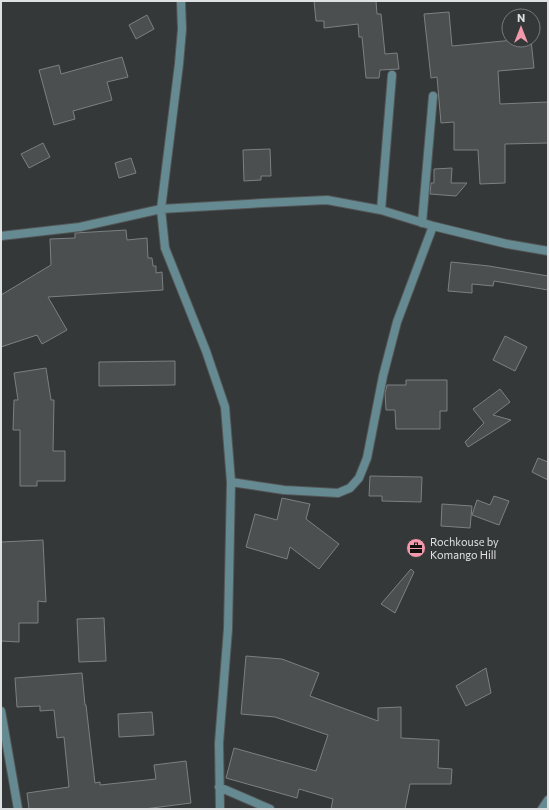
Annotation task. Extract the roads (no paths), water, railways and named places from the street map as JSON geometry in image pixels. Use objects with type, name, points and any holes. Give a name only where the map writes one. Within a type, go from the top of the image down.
[{"type":"street","points":[[182,1],[182,28],[179,64],[161,209],[165,248],[206,351],[225,406],[231,482],[228,629],[219,744],[220,809]]},
{"type":"street","points":[[381,210],[392,74]]},
{"type":"street","points":[[422,223],[433,96]]},
{"type":"street","points":[[1,236],[80,227],[161,209],[327,200],[381,210],[433,226],[507,244],[548,251]]},
{"type":"street","points":[[231,482],[284,490],[338,494],[350,488],[359,478],[367,458],[383,376],[397,322],[433,226]]},
{"type":"street","points":[[1,711],[18,809]]},
{"type":"street","points":[[220,786],[270,809]]},
{"type":"street","points":[[542,809],[548,800]]},
{"type":"place","name":"Rochkouse by Komango Hill","points":[[416,548]]}]
